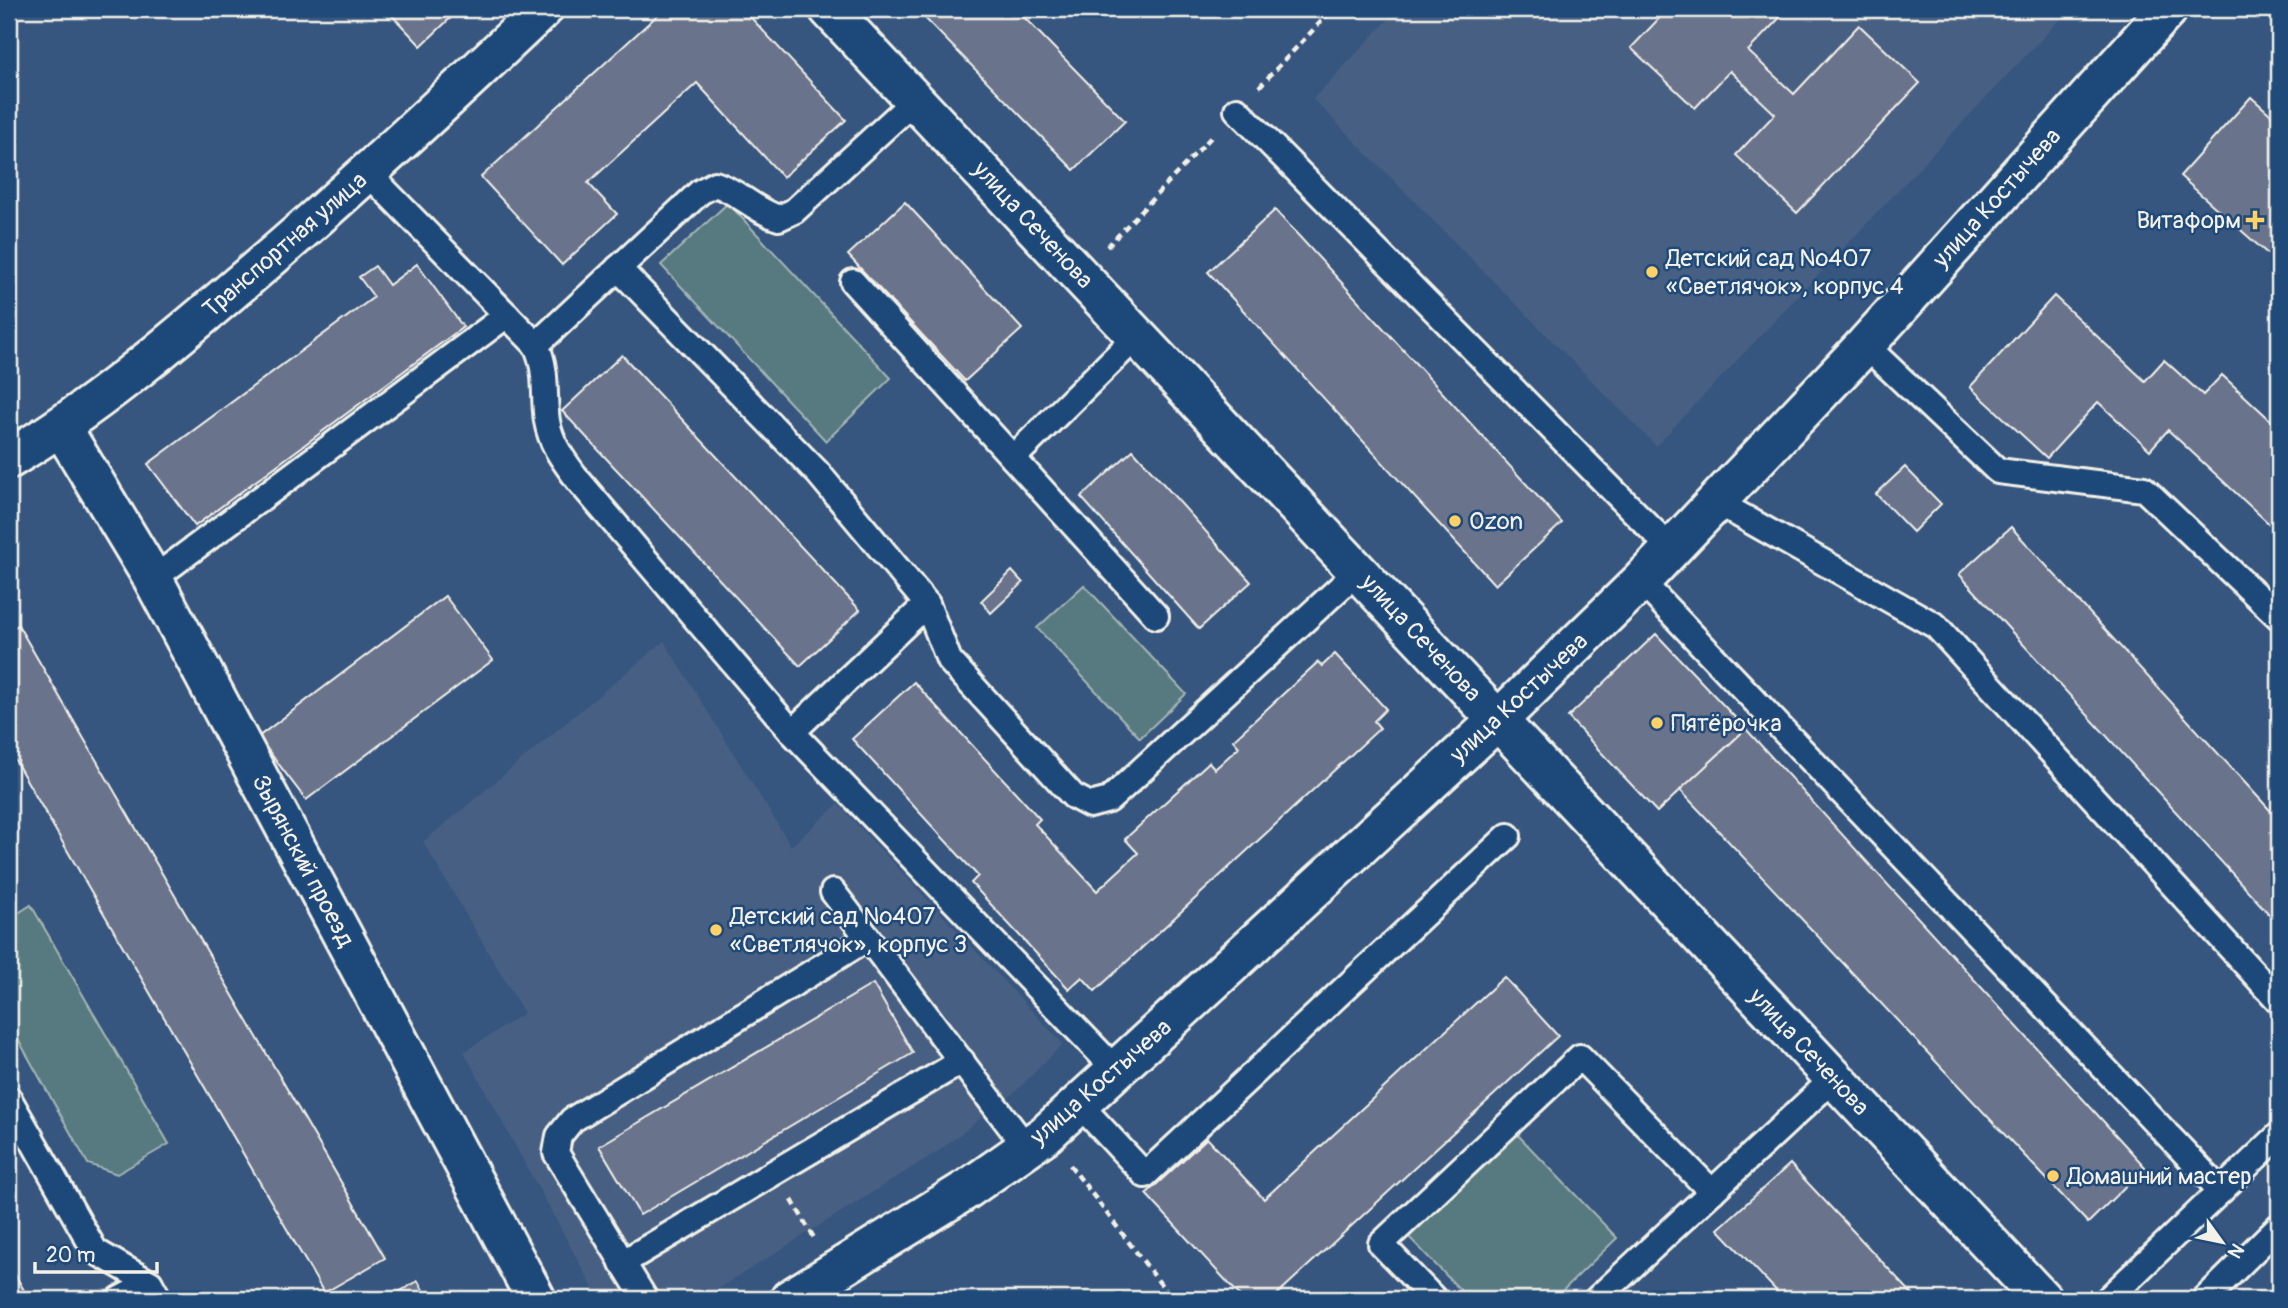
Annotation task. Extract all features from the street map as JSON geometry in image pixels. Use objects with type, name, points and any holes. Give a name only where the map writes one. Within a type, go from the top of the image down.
[{"type":"street","name":"Транспортная улица","points":[[9,459],[62,428],[154,357],[369,174],[543,9]]},
{"type":"street","name":"улица Сеченова","points":[[829,9],[2042,1299]]},
{"type":"street","name":"улица Костычева","points":[[790,1299],[966,1190],[1080,1105],[1498,720],[1641,582],[1865,345],[2168,9]]},
{"type":"street","name":"Зырянский проезд","points":[[62,428],[153,579],[536,1299]]},
{"type":"lane","points":[[536,345],[700,192],[715,184],[726,188],[763,214],[779,218],[794,211],[915,100]]},
{"type":"lane","points":[[1237,110],[1671,549]]},
{"type":"lane","points":[[369,174],[536,345],[544,370],[547,421],[555,449],[578,480],[792,732],[1117,1071]]},
{"type":"lane","points":[[618,268],[818,473],[927,604],[949,660],[1073,796],[1090,805],[1109,800],[1358,571]]},
{"type":"lane","points":[[853,282],[1156,616]]},
{"type":"lane","points":[[153,579],[507,315]]},
{"type":"lane","points":[[1013,458],[1137,336]]},
{"type":"lane","points":[[1865,345],[1998,471],[2144,489],[2279,617]]},
{"type":"lane","points":[[1715,501],[1936,626],[2279,1000]]},
{"type":"lane","points":[[1641,582],[2221,1191]]},
{"type":"lane","points":[[792,732],[927,604]]},
{"type":"lane","points":[[1080,1105],[1145,1175],[1507,836]]},
{"type":"lane","points":[[833,892],[962,1062],[1036,1140]]},
{"type":"lane","points":[[645,1299],[556,1153],[559,1136],[572,1120],[868,938]]},
{"type":"lane","points":[[1434,1299],[1381,1244],[1580,1057],[1712,1192]]},
{"type":"lane","points":[[622,1263],[962,1062]]},
{"type":"lane","points":[[1597,1299],[1834,1078]]},
{"type":"lane","points":[[9,1099],[95,1251],[155,1291]]},
{"type":"lane","points":[[2108,1299],[2279,1135]]},
{"type":"lane","points":[[2205,1299],[2279,1226]]},
{"type":"lane","points":[[120,1299],[155,1291]]},
{"type":"path","points":[[1080,276],[1333,9]]},
{"type":"path","points":[[1036,1140],[1172,1299]]},
{"type":"path","points":[[776,1172],[816,1241]]},
{"type":"shaded area","name":"Детский сад №407 «Светлячок», корпус 4","points":[[1398,9],[2070,9],[1656,446],[1313,99]]},
{"type":"shaded area","name":"Детский сад №407 «Светлячок», корпус 3","points":[[664,641],[791,846],[838,804],[1063,1044],[1015,1092],[940,1150],[702,1299],[599,1299],[464,1052],[524,1013],[423,842]]},
{"type":"green space","points":[[728,203],[891,378],[826,441],[661,265]]},
{"type":"green space","points":[[1084,585],[1186,694],[1140,738],[1037,628]]},
{"type":"green space","points":[[31,905],[169,1144],[117,1174],[88,1164],[9,1023],[9,919]]},
{"type":"green space","points":[[1516,1133],[1617,1238],[1554,1299],[1469,1299],[1409,1237]]},
{"type":"building","points":[[386,9],[460,9],[421,46]]},
{"type":"building","points":[[664,9],[743,9],[846,120],[783,177],[697,83],[588,183],[617,214],[562,265],[481,177]]},
{"type":"building","points":[[916,9],[1016,9],[1125,121],[1074,170]]},
{"type":"building","points":[[1668,9],[1788,9],[1748,51],[1794,94],[1859,25],[1920,83],[1797,213],[1736,155],[1775,114],[1730,71],[1695,108],[1631,48]]},
{"type":"building","name":"Витаформ","points":[[2251,97],[2279,122],[2279,264],[2180,176]]},
{"type":"building","points":[[905,202],[1022,329],[965,381],[848,255]]},
{"type":"building","points":[[1275,210],[1562,523],[1495,585],[1208,272]]},
{"type":"building","points":[[417,264],[463,327],[195,526],[148,464],[374,297],[359,277],[375,266],[389,285]]},
{"type":"building","points":[[2054,296],[2145,381],[2164,360],[2203,395],[2222,375],[2279,428],[2279,533],[2168,430],[2150,450],[2098,402],[2047,458],[1970,387]]},
{"type":"building","points":[[622,355],[860,610],[800,666],[562,411]]},
{"type":"building","points":[[1133,450],[1251,582],[1199,629],[1081,497]]},
{"type":"building","points":[[1905,467],[1941,504],[1913,532],[1876,494]]},
{"type":"building","points":[[2011,527],[2279,820],[2279,925],[1959,574]]},
{"type":"building","points":[[1012,571],[1023,583],[991,613],[981,601]]},
{"type":"building","points":[[445,596],[493,660],[306,800],[258,737]]},
{"type":"building","points":[[18,625],[385,1258],[324,1293],[9,750],[9,630]]},
{"type":"building","name":"Пятёрочка","points":[[1656,634],[1746,729],[1657,812],[1568,717]]},
{"type":"building","points":[[1335,654],[1386,709],[1374,721],[1380,728],[1095,991],[1082,977],[1069,989],[971,883],[978,876],[852,739],[914,682],[1040,819],[1035,824],[1097,891],[1138,853],[1125,839],[1209,762],[1215,769],[1239,747],[1233,740],[1318,662],[1322,666]]},
{"type":"building","points":[[1746,729],[2145,1167],[2088,1223],[1680,790]]},
{"type":"building","points":[[1504,977],[1558,1036],[1272,1299],[1243,1299],[1146,1194],[1207,1138],[1264,1199]]},
{"type":"building","points":[[873,984],[913,1053],[640,1215],[599,1146]]},
{"type":"building","points":[[1790,1164],[1917,1299],[1784,1299],[1718,1229]]},
{"type":"building","points":[[9,1264],[29,1299],[9,1299]]},
{"type":"building","points":[[418,1281],[428,1299],[387,1299]]},
{"type":"place","name":"Витаформ","points":[[2255,220]]},
{"type":"place","name":"Детский сад №407 «Светлячок», корпус 4","points":[[1652,272]]},
{"type":"place","name":"Ozon","points":[[1455,521]]},
{"type":"place","name":"Пятёрочка","points":[[1657,723]]},
{"type":"place","name":"Детский сад №407 «Светлячок», корпус 3","points":[[716,930]]},
{"type":"place","name":"Домашний мастер","points":[[2053,1176]]}]
